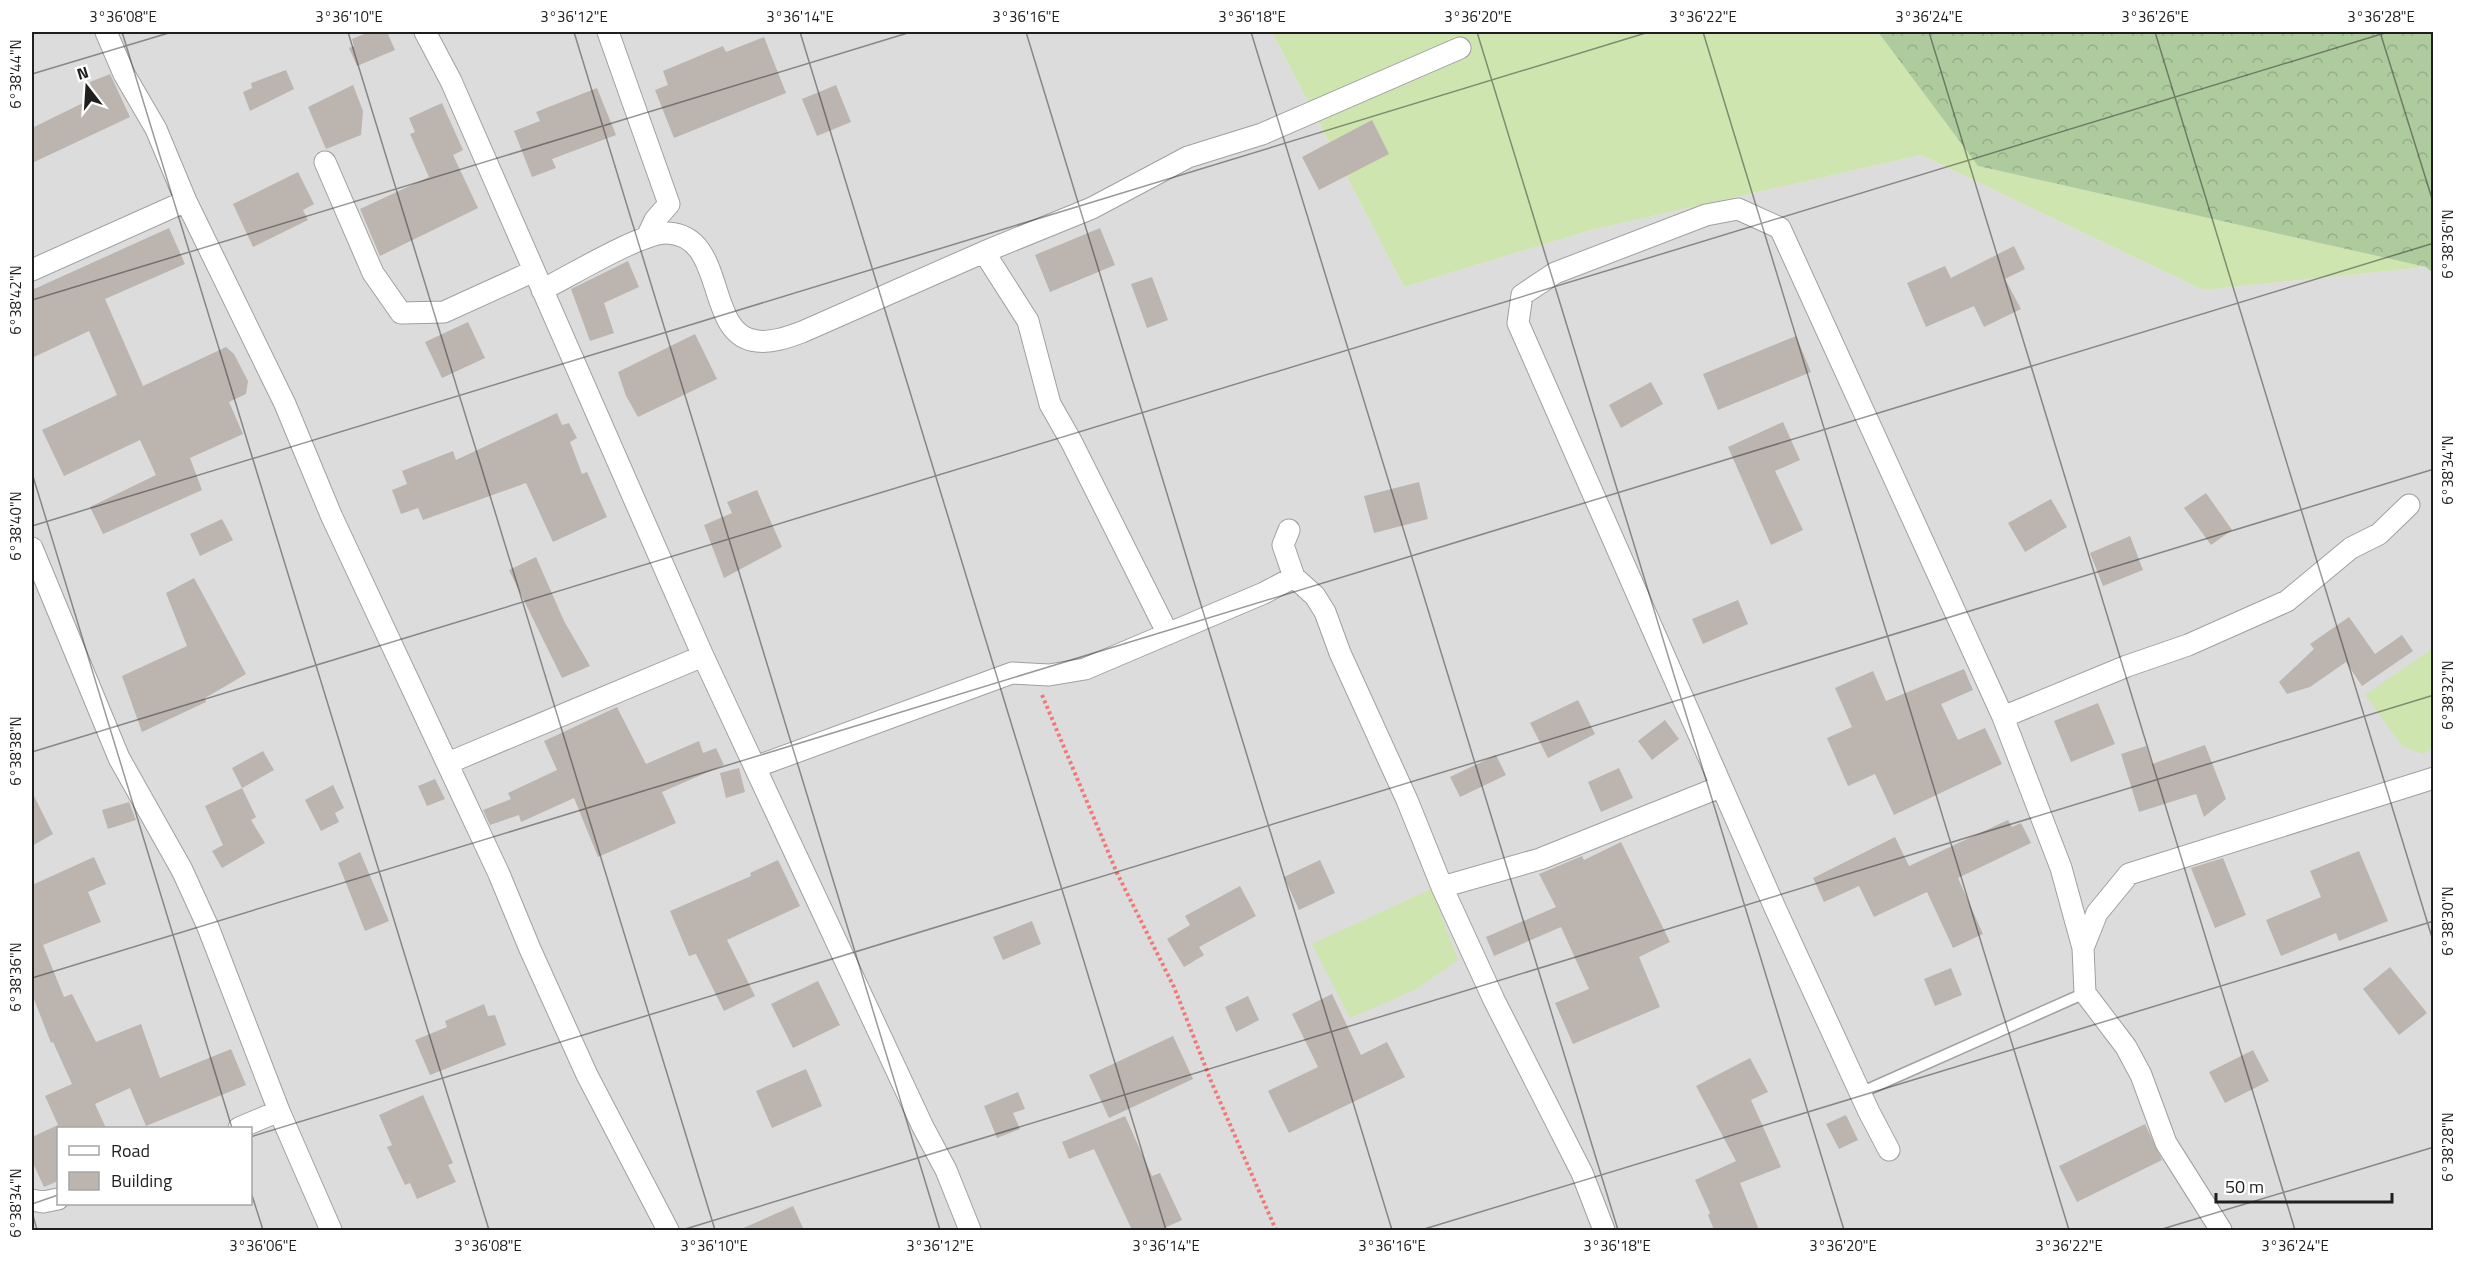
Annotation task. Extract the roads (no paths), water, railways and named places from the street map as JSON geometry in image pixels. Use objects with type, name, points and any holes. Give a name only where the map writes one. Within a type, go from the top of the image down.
[{"type":"street","points":[[106,32],[124,74],[156,129],[186,201],[285,404],[331,515],[448,763],[587,1075],[668,1230]]},
{"type":"street","points":[[425,32],[451,81],[703,656],[923,1127],[946,1170],[970,1230]]},
{"type":"street","points":[[608,32],[669,204],[655,220],[647,237]]},
{"type":"street","points":[[326,162],[373,273],[401,313],[444,312],[666,232],[684,237],[703,252],[726,318],[742,337],[757,342],[774,341],[802,332],[984,252],[1092,208],[1188,157],[1262,134],[1461,48]]},
{"type":"street","points":[[32,270],[186,201]]},
{"type":"street","points":[[1889,1150],[1860,1093],[1720,787],[1518,323],[1522,295],[1555,273],[1706,215],[1738,209],[1780,228],[2003,717],[2061,868],[2082,948],[2085,993],[2126,1047],[2141,1075],[2166,1143],[2221,1230]]},
{"type":"street","points":[[984,252],[1028,321],[1050,404],[1168,634]]},
{"type":"street","points":[[2003,717],[2127,666],[2188,645],[2287,601],[2351,548],[2379,534],[2409,505]]},
{"type":"street","points":[[1289,530],[1283,545],[1294,577],[1315,596],[1325,612],[1340,653],[1442,887],[1494,1000],[1582,1173],[1604,1230]]},
{"type":"street","points":[[32,548],[119,758],[182,870],[208,927],[279,1111],[331,1230]]},
{"type":"street","points":[[755,767],[1012,673],[1048,675],[1085,669],[1264,593],[1294,577]]},
{"type":"street","points":[[448,763],[703,656]]},
{"type":"street","points":[[2082,948],[2097,913],[2129,874],[2433,778]]},
{"type":"street","points":[[1442,887],[1540,859],[1720,787]]},
{"type":"street","points":[[241,1127],[279,1111]]},
{"type":"street","points":[[32,1200],[43,1202],[57,1198]]},
{"type":"lane","points":[[1860,1093],[2085,993]]}]
